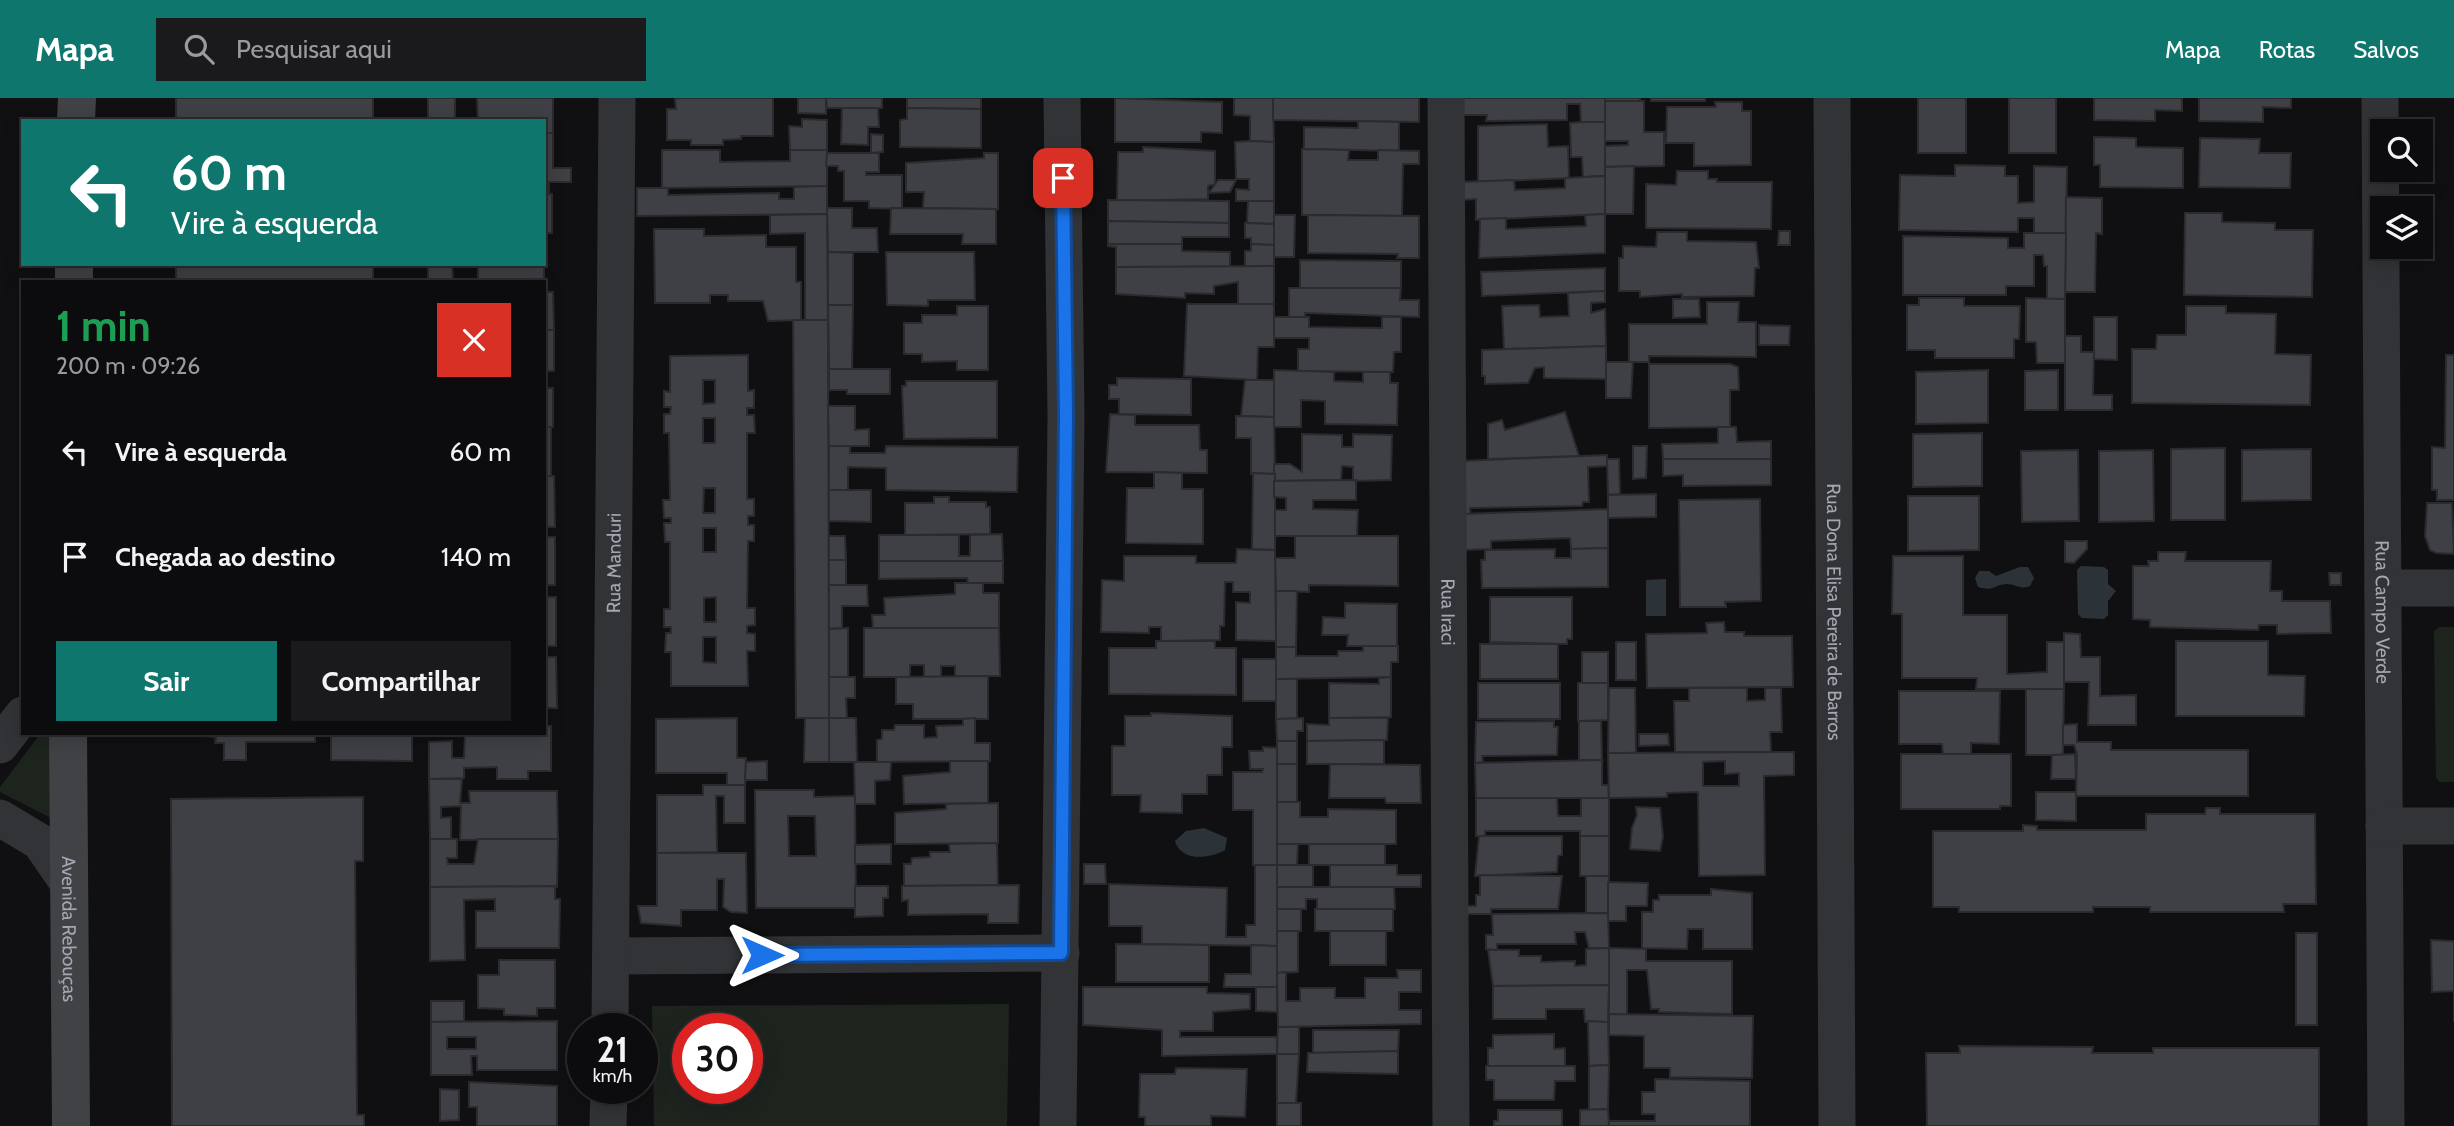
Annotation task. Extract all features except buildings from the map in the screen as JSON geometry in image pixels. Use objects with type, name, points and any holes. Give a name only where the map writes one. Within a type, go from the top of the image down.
[{"type":"street","points":[[76,119],[77,98]]},
{"type":"street","name":"Rua Manduri","points":[[610,1013],[617,98]]},
{"type":"street","points":[[1058,1126],[1066,416],[1062,98]]},
{"type":"street","name":"Rua Iraci","points":[[1446,98],[1451,1126]]},
{"type":"street","name":"Rua Dona Elisa Pereira de Barros","points":[[1832,98],[1837,1126]]},
{"type":"street","name":"Rua Campo Verde","points":[[2380,98],[2386,1126]]},
{"type":"street","points":[[2383,588],[2454,589]]},
{"type":"street","points":[[0,745],[21,718]]},
{"type":"street","name":"Avenida Rebouças","points":[[68,735],[71,1126]]},
{"type":"street","points":[[0,818],[40,842],[69,884]]},
{"type":"street","points":[[2384,827],[2454,826]]},
{"type":"street","points":[[611,957],[1061,953]]},
{"type":"street","points":[[608,1126],[609,1104]]},
{"type":"shaded area","points":[[2081,566],[2104,567],[2108,570],[2108,584],[2116,591],[2108,601],[2108,615],[2104,619],[2082,618],[2078,614],[2077,570]]},
{"type":"shaded area","points":[[2020,567],[2028,567],[2034,578],[2030,586],[2003,584],[1988,589],[1978,587],[1975,578],[1979,571],[1989,571],[1996,576]]},
{"type":"shaded area","points":[[1666,579],[1666,616],[1646,616],[1646,580]]},
{"type":"shaded area","points":[[2439,627],[2454,627],[2454,782],[2440,782],[2436,778],[2434,631]]},
{"type":"shaded area","points":[[39,735],[49,735],[53,819],[0,792],[0,787]]},
{"type":"shaded area","points":[[1204,828],[1227,838],[1225,850],[1196,857],[1183,853],[1178,848],[1175,841],[1186,831]]},
{"type":"shaded area","points":[[1009,1004],[1007,1126],[654,1126],[654,1104],[658,1104],[658,1013],[652,1013],[652,1006]]},
{"type":"route","points":[[762,955],[1061,953],[1066,416],[1063,178]]}]
